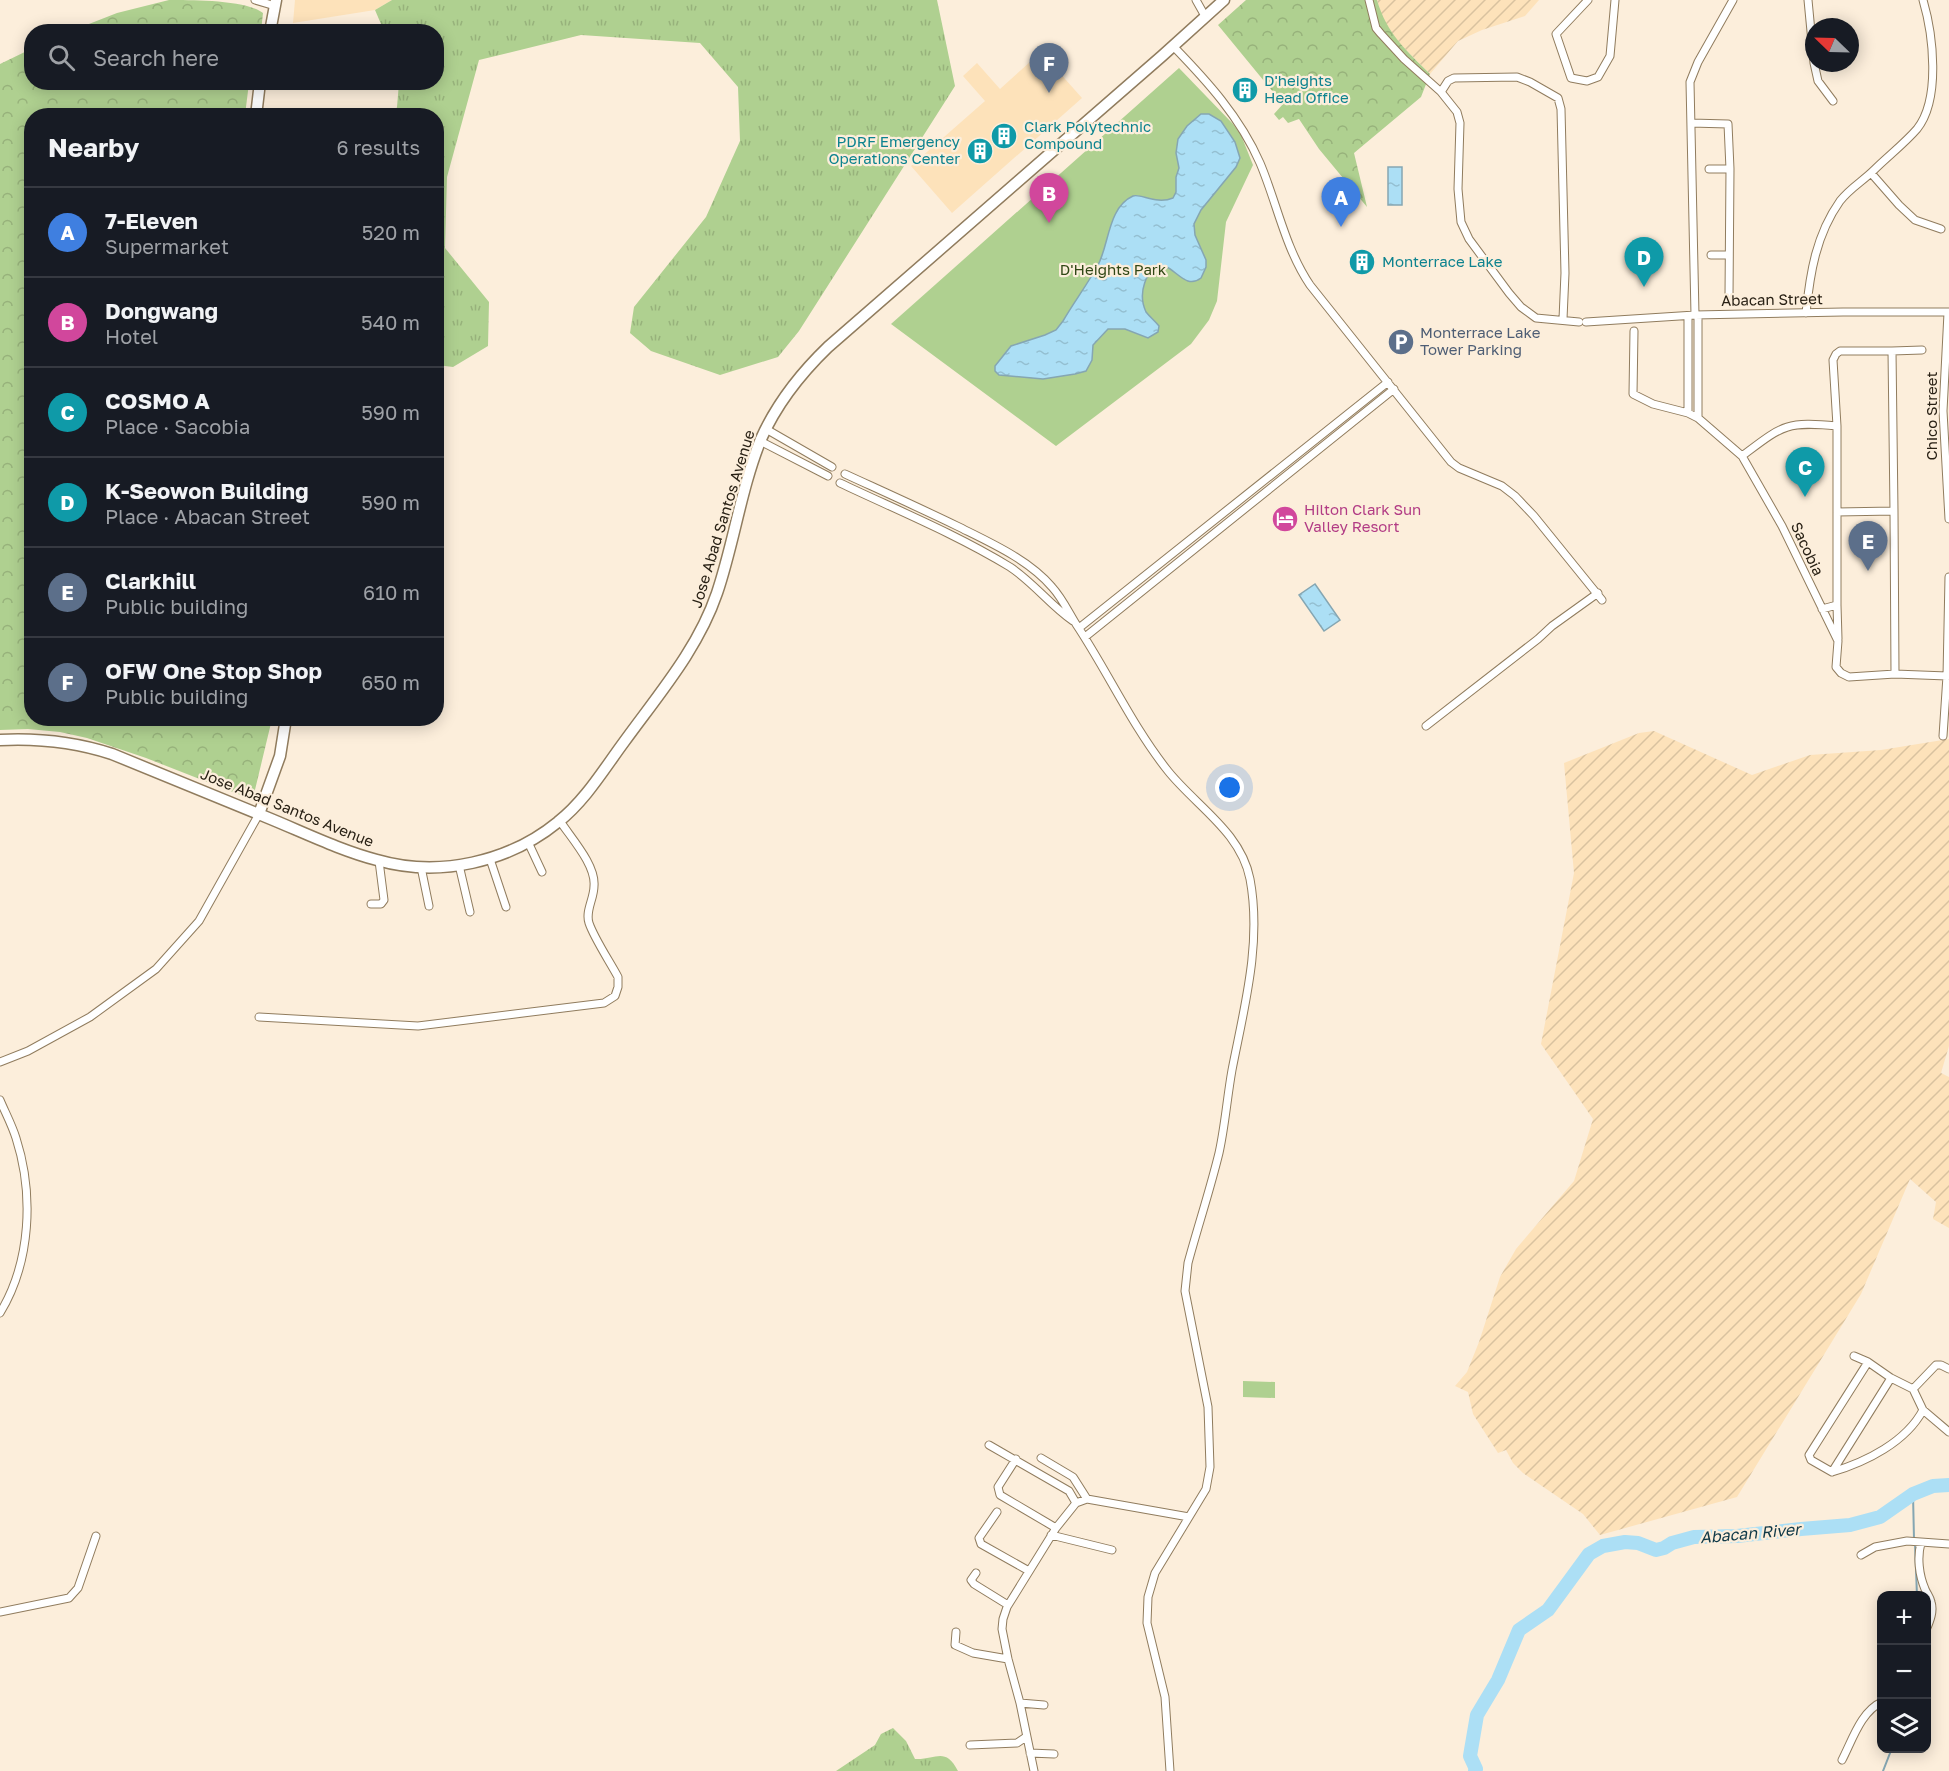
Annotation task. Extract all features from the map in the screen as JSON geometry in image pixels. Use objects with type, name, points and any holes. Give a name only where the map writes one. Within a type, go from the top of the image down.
[{"type":"main road","name":"Jose Abad Santos Avenue","points":[[0,740],[58,741],[91,747],[336,846],[379,861],[420,867],[459,865],[490,859],[528,842],[560,821],[580,800],[676,671],[704,626],[721,582],[760,441],[782,399],[794,383],[821,353],[1224,0]]},
{"type":"main road","points":[[272,24],[276,3]]},
{"type":"main road","points":[[257,108],[259,90]]},
{"type":"main road","points":[[259,814],[280,756],[285,726]]},
{"type":"street","points":[[255,0],[276,3]]},
{"type":"street","points":[[1196,0],[1205,16]]},
{"type":"street","name":"Abacan Street","points":[[1369,0],[1376,28],[1417,71],[1441,92],[1457,112],[1460,123],[1458,189],[1461,222],[1468,239],[1509,293],[1529,315],[1536,318],[1596,322],[1806,313],[1948,313]]},
{"type":"street","points":[[1588,0],[1556,32],[1571,78],[1574,80],[1587,81],[1598,77],[1610,56],[1615,0]]},
{"type":"street","points":[[1698,418],[1690,82],[1698,62],[1733,0]]},
{"type":"street","points":[[1808,0],[1818,81],[1833,101]]},
{"type":"street","points":[[1806,313],[1813,259],[1823,231],[1854,185],[1871,173],[1918,128],[1924,116],[1930,93],[1933,65],[1927,13],[1923,0]]},
{"type":"street","points":[[1173,46],[1220,97],[1246,134],[1269,186],[1298,267],[1451,462],[1459,468],[1502,486],[1515,496],[1600,596],[1552,626],[1426,726]]},
{"type":"street","points":[[1441,92],[1448,81],[1454,78],[1517,77],[1558,98],[1562,132],[1565,273],[1563,319]]},
{"type":"street","points":[[1692,123],[1728,123],[1729,297]]},
{"type":"street","points":[[1709,169],[1730,170]]},
{"type":"street","points":[[1871,173],[1915,220],[1941,230]]},
{"type":"street","points":[[1711,255],[1729,255]]},
{"type":"street","name":"Chico Street","points":[[1948,313],[1943,411],[1949,519]]},
{"type":"street","points":[[1688,413],[1694,316]]},
{"type":"street","name":"Sacobia","points":[[1634,331],[1633,394],[1653,404],[1688,413],[1698,418],[1742,456],[1782,526],[1838,641],[1836,667],[1841,673],[1849,677],[1895,674],[1947,675]]},
{"type":"street","points":[[1838,641],[1837,426],[1833,360],[1840,351],[1922,350]]},
{"type":"street","points":[[1892,351],[1895,674]]},
{"type":"street","points":[[1077,625],[1388,382]]},
{"type":"street","points":[[1085,637],[1394,389]]},
{"type":"street","points":[[1742,456],[1775,431],[1787,426],[1807,423],[1837,426]]},
{"type":"street","points":[[766,429],[832,467]]},
{"type":"street","points":[[760,441],[828,476]]},
{"type":"street","points":[[845,474],[978,537],[1030,567],[1050,584],[1064,601],[1155,753],[1168,771],[1217,821],[1239,849],[1250,879],[1253,938],[1248,991],[1219,1153],[1185,1280],[1185,1291],[1208,1407],[1210,1467],[1206,1489],[1155,1573],[1148,1597],[1147,1623],[1165,1697],[1170,1771]]},
{"type":"street","points":[[840,483],[973,546],[1012,569],[1077,625]]},
{"type":"street","points":[[1837,512],[1894,511]]},
{"type":"street","points":[[1943,736],[1949,577]]},
{"type":"street","points":[[1822,609],[1837,605]]},
{"type":"street","points":[[0,1062],[28,1052],[90,1017],[156,969],[199,921],[259,814]]},
{"type":"street","points":[[259,1017],[418,1026],[604,1003],[615,996],[618,977],[588,922],[588,911],[594,887],[593,875],[583,854],[560,821]]},
{"type":"street","points":[[528,842],[542,872]]},
{"type":"street","points":[[490,859],[506,907]]},
{"type":"street","points":[[371,904],[381,903],[384,900],[379,861]]},
{"type":"street","points":[[459,865],[470,912]]},
{"type":"street","points":[[420,867],[429,906]]},
{"type":"street","points":[[0,1100],[16,1138],[24,1171],[27,1203],[23,1258],[15,1282],[0,1313]]},
{"type":"street","points":[[1854,1356],[1913,1389],[1923,1410],[1949,1432]]},
{"type":"street","points":[[1868,1362],[1809,1455],[1811,1460],[1832,1472],[1852,1466],[1889,1446],[1914,1424],[1923,1410]]},
{"type":"street","points":[[1913,1389],[1936,1365],[1949,1369]]},
{"type":"street","points":[[1832,1472],[1891,1378]]},
{"type":"street","points":[[989,1445],[1069,1491],[1076,1503]]},
{"type":"street","points":[[1041,1458],[1073,1477],[1087,1499]]},
{"type":"street","points":[[1016,1459],[998,1486],[1000,1495],[1056,1527]]},
{"type":"street","points":[[1034,1771],[1002,1629],[1008,1605],[1056,1527],[1076,1503],[1087,1499],[1189,1517]]},
{"type":"street","points":[[998,1512],[979,1538],[981,1544],[1029,1571]]},
{"type":"street","points":[[1051,1535],[1112,1550]]},
{"type":"street","points":[[0,1612],[69,1598],[78,1588],[96,1536]]},
{"type":"street","points":[[1861,1555],[1875,1547],[1907,1541],[1949,1544]]},
{"type":"street","points":[[1919,1542],[1920,1570],[1926,1591]]},
{"type":"street","points":[[976,1573],[971,1580],[975,1584],[1008,1605]]},
{"type":"street","points":[[1931,1601],[1931,1618]]},
{"type":"street","points":[[956,1632],[955,1645],[973,1653],[1008,1659]]},
{"type":"street","points":[[1020,1703],[1044,1705]]},
{"type":"street","points":[[1842,1760],[1861,1722],[1877,1704]]},
{"type":"street","points":[[970,1745],[1017,1743],[1026,1737]]},
{"type":"street","points":[[1030,1753],[1054,1754]]},
{"type":"shaded area","points":[[295,0],[392,0],[375,10],[293,23]]},
{"type":"shaded area","points":[[1377,0],[1539,0],[1525,16],[1482,30],[1458,41],[1430,74],[1394,38],[1382,17]]},
{"type":"shaded area","name":"Clark Polytechnic Compound","points":[[1041,52],[1082,98],[952,213],[911,166],[985,101],[963,76],[977,63],[1000,89]]},
{"type":"shaded area","points":[[1654,731],[1752,775],[1810,755],[1881,750],[1949,739],[1949,1046],[1941,1073],[1949,1077],[1949,1228],[1933,1219],[1936,1202],[1910,1179],[1861,1294],[1737,1497],[1600,1535],[1583,1514],[1523,1473],[1513,1463],[1506,1450],[1498,1453],[1473,1414],[1468,1392],[1455,1386],[1467,1372],[1500,1277],[1516,1249],[1574,1181],[1593,1119],[1541,1044],[1574,873],[1564,763],[1639,733]]},
{"type":"green space","points":[[169,0],[191,0],[245,5],[263,13],[262,24],[89,24],[117,13]]},
{"type":"green space","points":[[392,0],[937,0],[955,86],[799,331],[778,357],[720,375],[651,351],[630,333],[634,307],[706,217],[740,141],[738,87],[700,43],[581,35],[479,60],[447,177],[445,248],[489,302],[488,346],[453,367],[444,366],[444,108],[397,108],[398,90],[444,90],[444,24],[381,24],[375,10]]},
{"type":"green space","points":[[1246,0],[1377,0],[1392,32],[1430,74],[1421,97],[1354,153],[1367,207],[1319,149],[1299,119],[1288,123],[1283,117],[1279,120],[1274,114],[1283,104],[1218,25]]},
{"type":"green space","points":[[24,52],[24,90],[248,90],[246,108],[24,108],[24,726],[270,726],[254,794],[251,797],[87,738],[60,732],[28,729],[0,730],[0,64]]},
{"type":"green space","name":"D'Heights Park","points":[[1179,68],[1233,124],[1241,135],[1253,165],[1226,222],[1217,301],[1209,320],[1191,344],[1056,446],[891,324]]},
{"type":"green space","points":[[1243,1381],[1275,1382],[1275,1398],[1243,1397]]},
{"type":"green space","points":[[893,1728],[906,1741],[915,1759],[944,1756],[953,1763],[958,1771],[836,1771],[875,1745],[881,1734]]},
{"type":"water","points":[[1201,114],[1209,114],[1221,121],[1235,142],[1240,158],[1236,167],[1201,210],[1194,224],[1195,235],[1206,260],[1206,267],[1201,278],[1196,281],[1187,281],[1165,266],[1152,271],[1145,283],[1143,298],[1146,312],[1159,326],[1158,332],[1148,338],[1125,329],[1108,329],[1093,345],[1092,360],[1086,371],[1043,379],[999,375],[995,371],[995,366],[1011,346],[1056,330],[1063,321],[1098,265],[1114,217],[1125,201],[1133,196],[1155,200],[1173,198],[1179,168],[1176,153],[1178,139],[1187,126]]},
{"type":"water","points":[[1388,167],[1402,167],[1402,205],[1388,205]]},
{"type":"water","points":[[1315,584],[1340,620],[1324,631],[1299,595]]},
{"type":"waterway","name":"Abacan River","points":[[1475,1771],[1470,1756],[1477,1715],[1498,1680],[1519,1630],[1548,1610],[1589,1554],[1603,1546],[1625,1542],[1638,1543],[1656,1550],[1694,1537],[1737,1536],[1850,1525],[1880,1517],[1913,1494],[1933,1486],[1949,1485]]},
{"type":"waterway","points":[[1913,1494],[1914,1539]]},
{"type":"waterway","points":[[1915,1544],[1917,1591]]},
{"type":"waterway","points":[[1883,1771],[1890,1753]]},
{"type":"place","name":"D'heights Head Office","points":[[1245,90]]},
{"type":"place","name":"OFW One Stop Shop","points":[[1049,93]]},
{"type":"place","name":"Clark Polytechnic Compound","points":[[1004,136]]},
{"type":"place","name":"PDRF Emergency Operations Center","points":[[980,151]]},
{"type":"place","name":"Dongwang","points":[[1049,223]]},
{"type":"place","name":"7-Eleven","points":[[1341,227]]},
{"type":"place","name":"Monterrace Lake","points":[[1362,262]]},
{"type":"place","name":"K-Seowon Building","points":[[1644,287]]},
{"type":"place","name":"Monterrace Lake Tower Parking","points":[[1401,342]]},
{"type":"place","name":"COSMO A","points":[[1805,497]]},
{"type":"place","name":"Hilton Clark Sun Valley Resort","points":[[1285,519]]},
{"type":"place","name":"Clarkhill","points":[[1868,571]]}]
